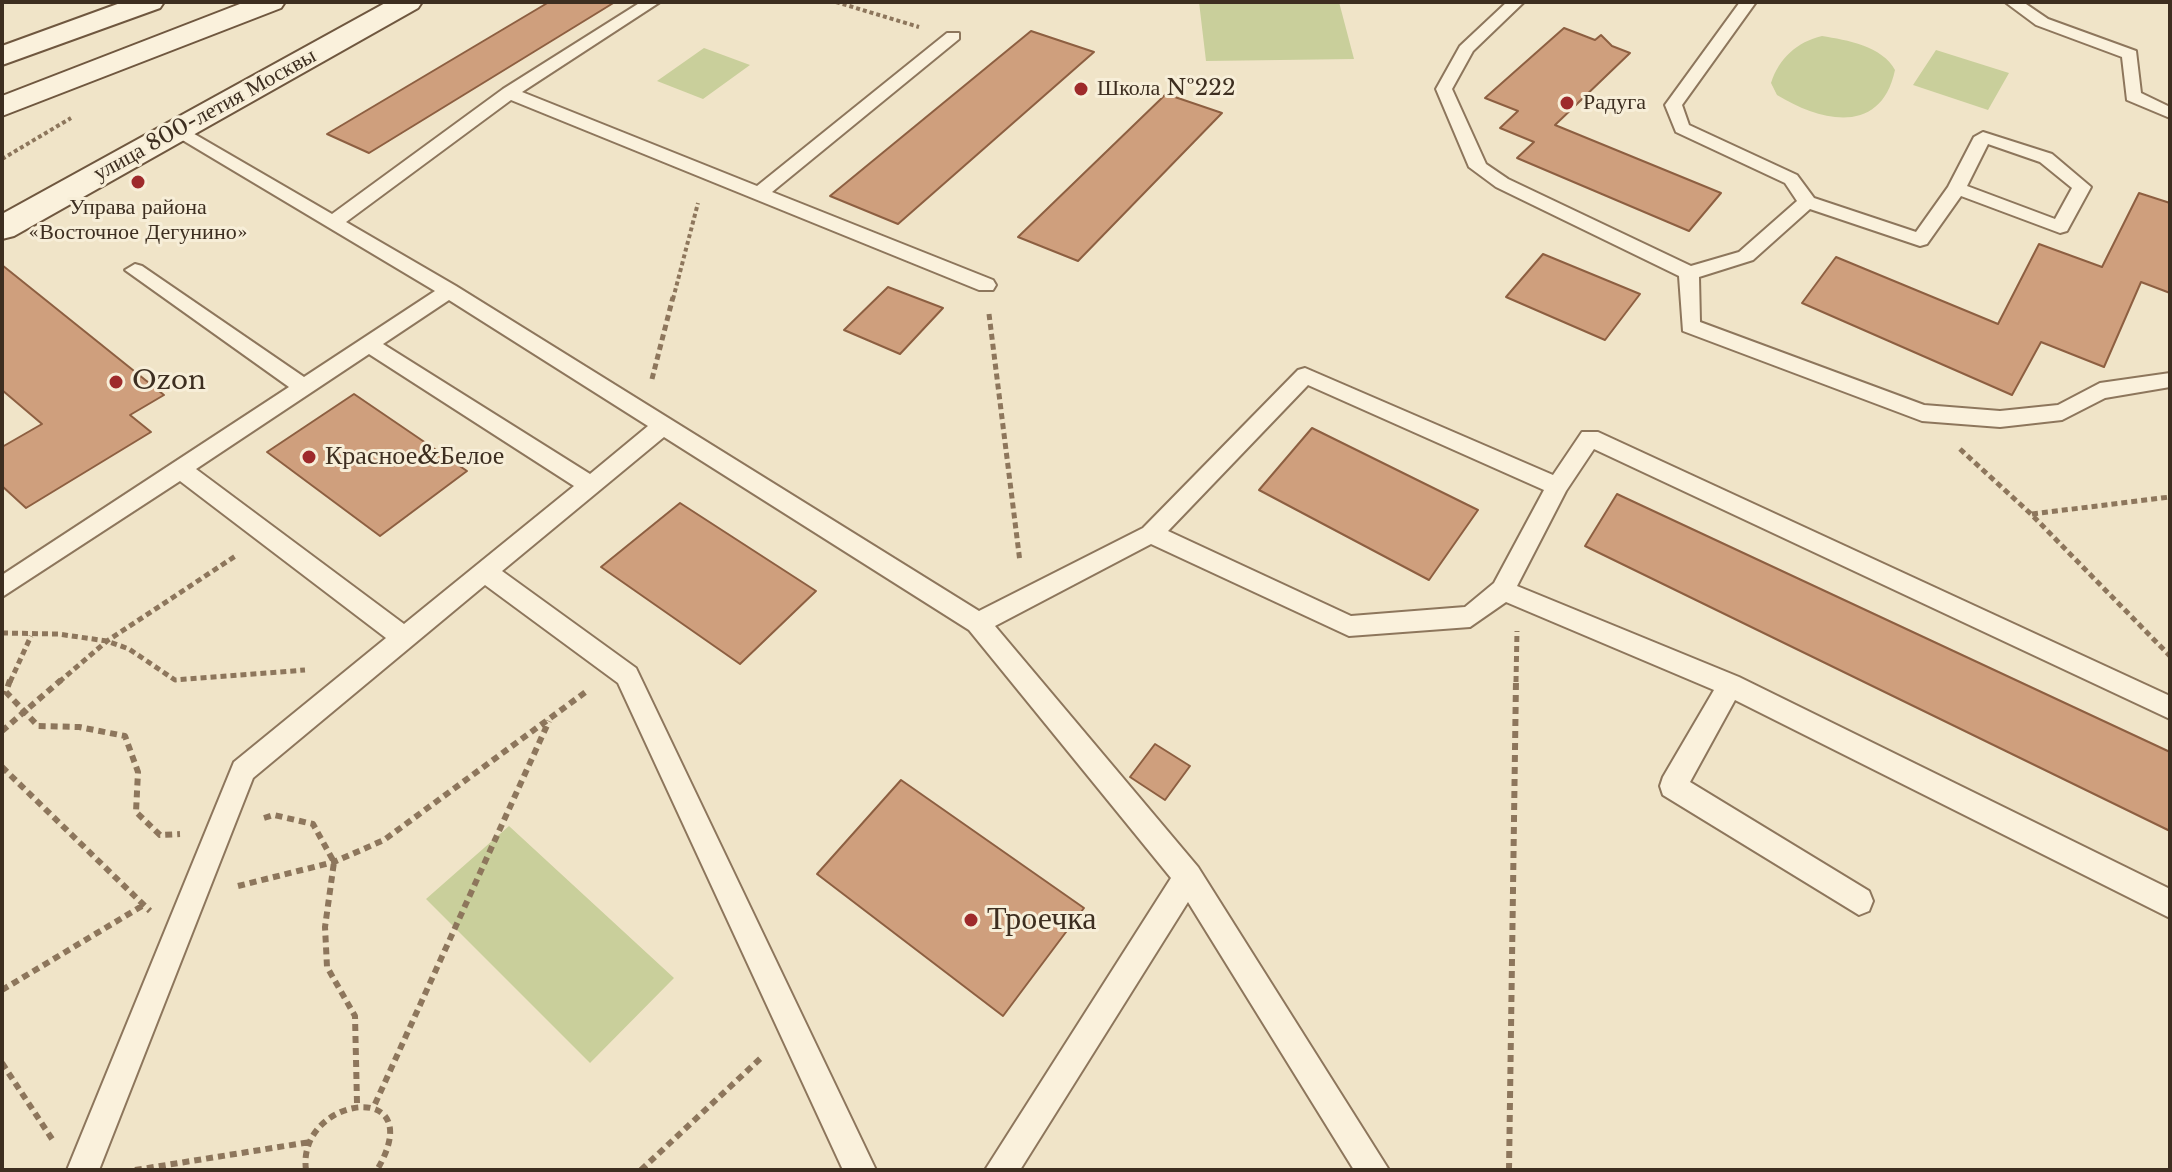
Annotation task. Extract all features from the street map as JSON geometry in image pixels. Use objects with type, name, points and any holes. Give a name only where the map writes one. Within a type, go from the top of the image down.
[{"type":"street","points":[[2,56],[150,2]]},
{"type":"street","points":[[2,100],[222,2]]},
{"type":"street","points":[[2,107],[271,2]]},
{"type":"street","name":"улица 800-летия Москвы","points":[[2,228],[408,2]]},
{"type":"lane","points":[[334,222],[509,93],[652,2]]},
{"type":"lane","points":[[1516,2],[1466,49],[1444,89],[1478,167],[1502,183],[1689,273],[1746,256],[1807,202]]},
{"type":"lane","points":[[1748,2],[1673,105],[1682,128],[1791,179],[1807,202],[1920,240],[1957,188],[1983,137],[2046,158],[2082,187],[2060,227],[1957,188]]},
{"type":"lane","points":[[2013,2],[2042,22],[2130,54],[2133,96],[2170,113]]},
{"type":"lane","points":[[757,195],[953,36]]},
{"type":"lane","points":[[509,93],[986,285]]},
{"type":"lane","points":[[178,132],[449,291],[978,623],[1188,877],[1373,1170]]},
{"type":"lane","points":[[135,270],[304,387]]},
{"type":"lane","points":[[1689,273],[1690,326],[1922,413],[2000,419],[2062,412],[2100,391],[2170,380]]},
{"type":"lane","points":[[2,587],[449,291]]},
{"type":"lane","points":[[368,344],[590,485]]},
{"type":"lane","points":[[978,623],[1151,534],[1305,375],[1557,486]]},
{"type":"lane","points":[[83,1170],[243,770],[590,485],[653,419]]},
{"type":"lane","points":[[1151,534],[1349,626],[1470,617],[1510,593],[1557,486],[1590,438],[2170,708]]},
{"type":"lane","points":[[180,469],[404,638]]},
{"type":"lane","points":[[485,572],[627,676],[860,1170]]},
{"type":"lane","points":[[1510,593],[1730,685],[2170,904]]},
{"type":"lane","points":[[1730,685],[1673,786],[1859,901]]},
{"type":"lane","points":[[1001,1170],[1188,877]]},
{"type":"path","points":[[836,2],[953,36]]},
{"type":"path","points":[[653,419],[706,174]]},
{"type":"path","points":[[986,285],[1025,599]]},
{"type":"path","points":[[1922,413],[2031,514],[2170,656]]},
{"type":"path","points":[[2031,514],[2170,497]]},
{"type":"path","points":[[2,731],[107,641],[267,535]]},
{"type":"path","points":[[1509,1170],[1510,593]]},
{"type":"path","points":[[2,633],[58,634],[107,641],[129,649],[175,680],[370,666]]},
{"type":"path","points":[[190,898],[334,862],[384,840],[617,668]]},
{"type":"path","points":[[375,1104],[549,720]]},
{"type":"path","points":[[2,767],[141,906],[178,927]]},
{"type":"path","points":[[2,990],[201,870]]},
{"type":"path","points":[[641,1170],[793,1028]]},
{"type":"path","points":[[2,1063],[57,1146]]},
{"type":"path","points":[[306,1170],[310,1142],[322,1124],[338,1110],[357,1103],[375,1104],[387,1113],[393,1129],[391,1148],[380,1169]]},
{"type":"path","points":[[135,1170],[310,1142]]},
{"type":"green space","points":[[1199,2],[1339,2],[1354,59],[1206,61]]},
{"type":"green space","points":[[1822,36],[1863,46],[1889,62],[1895,70],[1888,91],[1877,106],[1863,114],[1830,116],[1812,112],[1777,95],[1771,83],[1784,59],[1805,42]]},
{"type":"green space","points":[[704,48],[750,65],[703,99],[657,81]]},
{"type":"green space","points":[[1936,50],[2009,73],[1988,110],[1913,85]]},
{"type":"green space","points":[[509,826],[674,978],[590,1063],[426,899]]},
{"type":"building","points":[[549,2],[615,2],[369,153],[327,134]]},
{"type":"building","points":[[1564,28],[1595,40],[1601,35],[1612,46],[1630,53],[1555,125],[1721,193],[1689,231],[1517,158],[1534,142],[1500,128],[1518,111],[1485,98]]},
{"type":"building","points":[[1031,31],[1094,52],[898,224],[830,196]]},
{"type":"building","points":[[1166,94],[1222,113],[1078,261],[1018,237]]},
{"type":"building","points":[[2139,193],[2170,203],[2170,293],[2141,282],[2104,367],[2041,342],[2012,395],[1802,303],[1836,257],[1998,324],[2039,244],[2102,267]]},
{"type":"building","points":[[1543,254],[1640,294],[1605,340],[1506,297]]},
{"type":"building","points":[[2,265],[164,395],[130,415],[151,432],[26,508],[2,486],[2,447],[42,424],[2,390]]},
{"type":"building","points":[[888,287],[943,308],[900,354],[844,330]]},
{"type":"building","points":[[354,394],[467,471],[380,536],[267,452]]},
{"type":"building","points":[[1312,428],[1478,510],[1429,580],[1259,490]]},
{"type":"building","points":[[1617,494],[2170,752],[2170,831],[1585,546]]},
{"type":"building","points":[[680,503],[816,591],[740,664],[601,567]]},
{"type":"building","points":[[1155,744],[1190,766],[1165,800],[1130,777]]},
{"type":"building","points":[[901,780],[1084,908],[1003,1016],[817,874]]},
{"type":"place","name":"Школа №222","points":[[1081,89]]},
{"type":"place","name":"Радуга","points":[[1567,103]]},
{"type":"place","name":"Управа района «Восточное Дегунино»","points":[[138,182]]},
{"type":"place","name":"Ozon","points":[[116,382]]},
{"type":"place","name":"Красное&Белое","points":[[309,457]]},
{"type":"place","name":"Троечка","points":[[971,920]]}]
